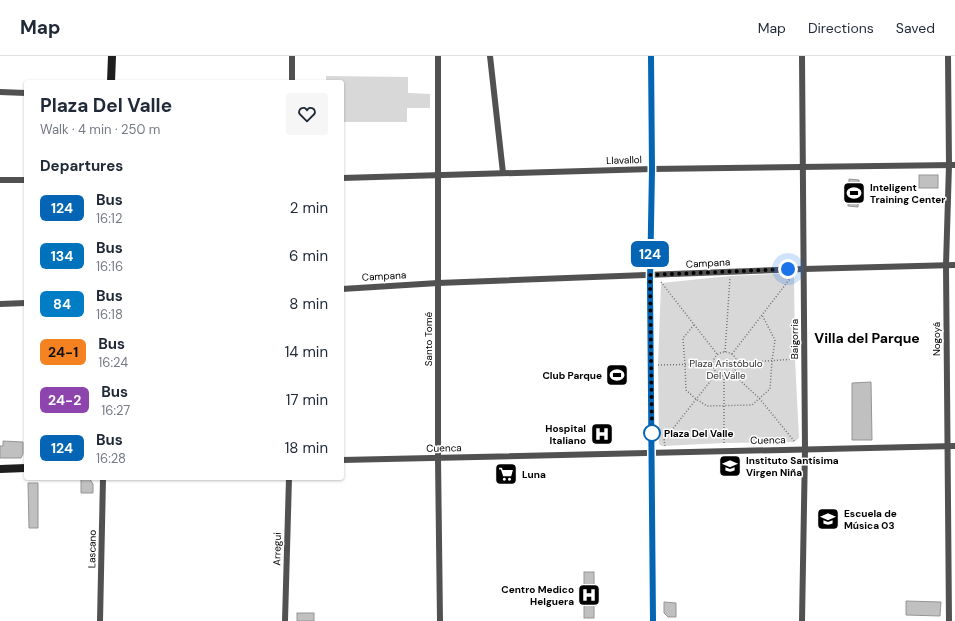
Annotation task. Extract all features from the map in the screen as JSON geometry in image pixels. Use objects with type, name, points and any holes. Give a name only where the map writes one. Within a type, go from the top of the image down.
[{"type":"street","points":[[111,80],[112,56]]},
{"type":"street","points":[[292,56],[292,80]]},
{"type":"street","name":"Santo Tomé","points":[[438,56],[438,458],[440,621]]},
{"type":"street","points":[[490,56],[503,173]]},
{"type":"street","points":[[651,56],[652,169],[650,275],[653,621]]},
{"type":"street","name":"Baigorria","points":[[802,56],[805,441],[802,621]]},
{"type":"street","name":"Nogoyá","points":[[948,56],[952,165],[946,265],[949,621]]},
{"type":"street","points":[[0,92],[24,93]]},
{"type":"street","name":"Llavallol","points":[[344,178],[652,169],[952,165]]},
{"type":"street","points":[[0,180],[24,180]]},
{"type":"street","name":"Campana","points":[[344,288],[804,269],[955,266]]},
{"type":"street","points":[[0,304],[24,303]]},
{"type":"street","name":"Cuenca","points":[[344,460],[955,446]]},
{"type":"street","points":[[0,469],[24,468]]},
{"type":"street","name":"Lascano","points":[[100,621],[103,480]]},
{"type":"street","name":"Arregui","points":[[285,621],[289,480]]},
{"type":"path","points":[[732,354],[794,273]]},
{"type":"path","points":[[661,275],[660,283],[717,354]]},
{"type":"path","points":[[725,352],[730,276]]},
{"type":"path","points":[[694,325],[683,338],[686,390],[707,406],[752,405],[770,389],[775,340],[762,315]]},
{"type":"path","points":[[724,378],[716,374],[712,364],[717,354],[725,352],[732,354],[738,363]]},
{"type":"path","points":[[738,363],[795,359]]},
{"type":"path","points":[[724,378],[733,374],[738,363]]},
{"type":"path","points":[[658,365],[712,364]]},
{"type":"path","points":[[665,452],[664,440],[716,374]]},
{"type":"path","points":[[733,374],[759,398],[794,442],[805,441]]},
{"type":"path","points":[[724,378],[724,443]]},
{"type":"green space","points":[[326,76],[408,77],[408,93],[430,94],[430,108],[407,108],[407,122],[344,122],[344,80],[326,80]]},
{"type":"green space","name":"Plaza Aristóbulo Del Valle","points":[[794,273],[795,359],[799,438],[794,442],[662,446],[659,444],[658,365],[661,283],[730,276]]},
{"type":"building","points":[[919,175],[938,175],[938,188],[919,188]]},
{"type":"building","name":"Inteligent Training Center","points":[[849,179],[859,180],[858,207],[848,206]]},
{"type":"building","points":[[871,382],[872,440],[852,440],[852,383]]},
{"type":"building","points":[[3,441],[23,442],[23,454],[21,458],[0,458],[0,446],[3,446]]},
{"type":"building","points":[[81,480],[90,480],[93,484],[93,493],[81,493]]},
{"type":"building","points":[[28,483],[38,483],[38,528],[29,528]]},
{"type":"building","name":"Centro Medico Helguera","points":[[584,572],[594,572],[594,618],[584,618]]},
{"type":"building","points":[[906,601],[941,602],[940,616],[906,615]]},
{"type":"building","points":[[664,602],[676,603],[676,617],[668,617],[664,613]]},
{"type":"building","points":[[297,613],[314,613],[314,621],[297,621]]},
{"type":"bus line","name":"124","points":[[651,56],[652,169],[650,283],[653,621]]},
{"type":"place","name":"Inteligent Training Center","points":[[854,193]]},
{"type":"place","name":"Club Parque","points":[[617,375]]},
{"type":"place","name":"Plaza Del Valle","points":[[652,433]]},
{"type":"place","name":"Hospital Italiano","points":[[602,434]]},
{"type":"place","name":"Instituto Santísima Virgen Niña","points":[[730,466]]},
{"type":"place","name":"Luna","points":[[506,474]]},
{"type":"place","name":"Escuela de Música 03","points":[[828,519]]},
{"type":"place","name":"Centro Medico Helguera","points":[[589,595]]},
{"type":"district","name":"Villa del Parque","points":[[867,338]]},
{"type":"route","points":[[652,433],[650,275],[788,269]]}]
